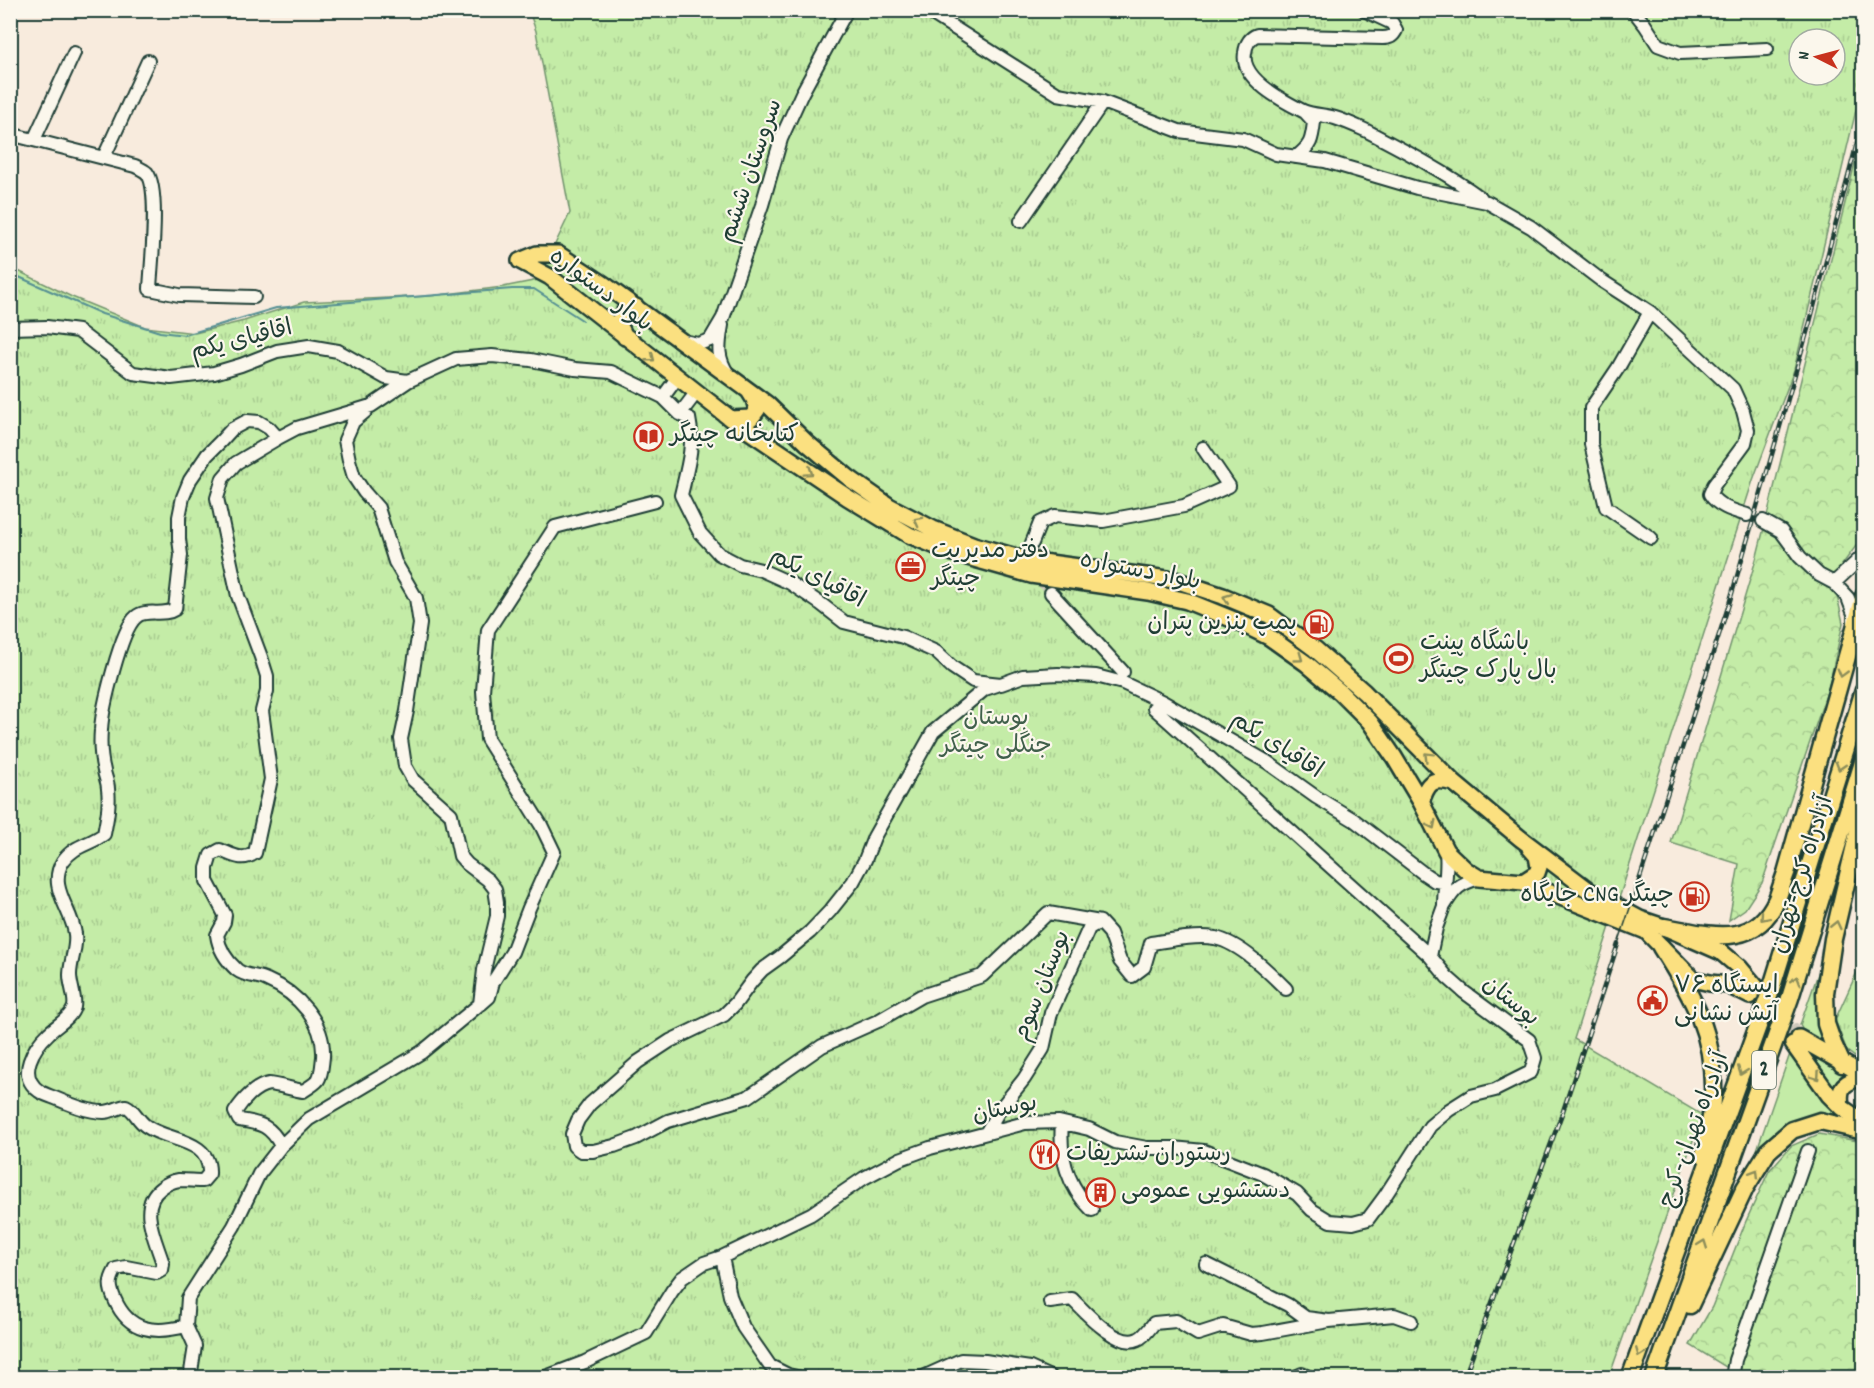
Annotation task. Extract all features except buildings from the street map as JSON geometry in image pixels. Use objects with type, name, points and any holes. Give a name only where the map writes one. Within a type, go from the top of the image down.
[{"type":"highway","points":[[1664,927],[1716,936],[1739,934],[1757,925],[1776,901],[1863,597]]},
{"type":"highway","name":"آزادراه تهران-کرج","points":[[1630,1377],[1770,993],[1863,690]]},
{"type":"highway","name":"آزادراه کرج-تهران","points":[[1654,1377],[1790,998],[1863,759]]},
{"type":"highway","points":[[1842,1064],[1826,1024],[1825,993],[1833,939],[1863,807]]},
{"type":"highway","points":[[1650,1327],[1703,1163],[1713,1098],[1710,1046],[1704,1027],[1686,985],[1661,947]]},
{"type":"highway","points":[[1663,1356],[1703,1280],[1745,1188],[1768,1151],[1792,1130],[1820,1121],[1863,1131]]},
{"type":"main road","name":"بلوار دستواره","points":[[1479,878],[1466,870],[1446,851],[1421,802],[1370,722],[1307,664],[1269,637],[1187,601],[1148,592],[1031,575],[953,553],[909,534],[873,513],[731,419],[550,277],[520,261],[537,254],[558,254],[636,307],[767,404],[807,443],[849,478],[889,506],[933,529],[1027,560],[1175,580],[1269,615],[1315,649],[1364,692],[1454,783],[1520,838],[1595,894],[1643,925]]},
{"type":"main road","points":[[625,337],[618,322],[626,310],[636,307]]},
{"type":"main road","points":[[731,419],[751,418],[757,410],[748,390]]},
{"type":"main road","points":[[1421,802],[1426,787],[1432,782],[1441,780],[1454,783]]},
{"type":"main road","points":[[1520,838],[1537,856],[1539,867],[1537,873],[1523,882]]},
{"type":"main road","points":[[1479,878],[1523,882],[1643,925],[1664,927],[1721,952],[1740,968],[1754,992],[1693,979],[1643,925]]},
{"type":"main road","points":[[1863,1076],[1796,1041],[1829,1095],[1863,1123]]},
{"type":"main road","points":[[1841,1107],[1839,1094],[1842,1086],[1850,1080],[1863,1076]]},
{"type":"street","name":"سروستان ششم","points":[[723,318],[762,206],[781,139],[802,93],[847,10]]},
{"type":"street","points":[[926,10],[1058,94],[1103,102],[1179,131],[1243,139],[1276,154],[1325,161],[1418,188],[1487,202]]},
{"type":"street","points":[[1296,157],[1307,149],[1313,136],[1314,122],[1305,112],[1267,90],[1250,74],[1244,57],[1246,47],[1251,38],[1257,35],[1390,38],[1394,34],[1396,30],[1392,23],[1364,10]]},
{"type":"street","points":[[1633,10],[1658,45],[1680,53],[1767,50]]},
{"type":"street","points":[[34,140],[74,53]]},
{"type":"street","points":[[104,157],[148,61]]},
{"type":"street","points":[[1021,221],[1103,102]]},
{"type":"street","points":[[1305,112],[1335,118],[1361,129],[1447,174],[1487,202],[1531,227],[1602,281],[1650,312],[1733,389],[1743,411],[1748,430],[1745,442],[1710,494],[1714,501],[1727,509],[1747,515]]},
{"type":"street","points":[[10,134],[104,157],[135,166],[146,172],[151,182],[154,198],[150,289],[179,295],[254,297]]},
{"type":"street","points":[[1650,312],[1618,368],[1591,408],[1591,444],[1606,507],[1651,538]]},
{"type":"street","points":[[680,341],[698,344],[710,340],[723,318]]},
{"type":"street","points":[[723,318],[718,348],[721,362],[732,380]]},
{"type":"street","name":"اقاقیای یکم","points":[[10,328],[47,327],[78,332],[133,373],[171,378],[214,373],[277,351],[309,346],[338,351],[386,378],[408,381],[456,359],[492,356],[531,360],[575,369],[611,372],[663,397],[680,414],[689,418],[692,433],[690,458],[681,495],[700,533],[718,554],[740,565],[761,570],[790,583],[844,622],[903,637],[936,652],[952,667],[973,681],[1001,684],[1023,676],[1058,675],[1096,676],[1124,683],[1172,707],[1268,762],[1354,820],[1423,873],[1435,881],[1445,882]]},
{"type":"street","points":[[663,397],[677,378]]},
{"type":"street","points":[[408,381],[371,406],[353,422],[345,440],[354,477],[363,492],[378,508],[395,562],[416,598],[420,624],[401,739],[405,766],[413,780],[451,814],[460,856],[488,880],[495,890],[497,916],[484,970],[480,1004]]},
{"type":"street","points":[[680,414],[696,393]]},
{"type":"street","points":[[281,1146],[274,1132],[264,1126],[239,1120],[235,1112],[242,1101],[257,1089],[270,1084],[303,1091],[318,1080],[322,1067],[323,1049],[320,1031],[300,1002],[268,980],[244,975],[236,969],[221,951],[217,935],[225,915],[207,881],[207,868],[211,855],[220,850],[238,858],[249,857],[255,853],[271,779],[262,711],[267,691],[267,676],[238,596],[218,498],[223,478],[236,463],[297,428],[371,406]]},
{"type":"street","points":[[186,1326],[169,1330],[150,1329],[134,1324],[122,1313],[115,1301],[110,1287],[111,1278],[116,1269],[126,1268],[157,1273],[162,1270],[163,1264],[148,1210],[151,1201],[156,1192],[178,1180],[203,1180],[209,1174],[210,1164],[206,1156],[200,1149],[160,1134],[145,1125],[133,1109],[126,1106],[105,1112],[66,1103],[38,1090],[28,1078],[28,1063],[46,1036],[71,1015],[75,1005],[70,975],[75,935],[71,917],[58,887],[57,875],[64,861],[74,850],[97,840],[104,834],[109,800],[103,769],[100,730],[104,708],[129,623],[138,614],[170,612],[175,609],[181,566],[179,517],[183,497],[190,480],[207,455],[232,429],[247,421],[259,422],[269,428],[278,438]]},
{"type":"street","points":[[1032,543],[1040,523],[1055,516],[1103,521],[1184,506],[1229,486],[1203,448]]},
{"type":"street","points":[[189,1377],[195,1346],[186,1326],[188,1298],[234,1226],[259,1174],[281,1146],[309,1119],[422,1052],[489,997],[493,982],[512,952],[554,852],[541,825],[487,739],[483,691],[488,630],[555,527],[655,501]]},
{"type":"street","points":[[1763,521],[1781,531],[1800,557],[1819,575],[1834,583],[1848,598],[1854,614],[1854,631]]},
{"type":"street","points":[[1834,583],[1863,555]]},
{"type":"street","points":[[1051,592],[1123,672]]},
{"type":"street","points":[[1001,684],[986,689],[933,732],[874,837],[854,882],[830,911],[780,957],[762,970],[724,1015],[670,1041],[638,1062],[590,1104],[578,1120],[572,1134],[574,1146],[581,1151],[593,1151],[614,1146],[636,1138],[668,1121],[748,1096],[822,1046],[878,1021],[921,996],[982,976],[1048,913],[1100,922]]},
{"type":"street","points":[[1154,708],[1430,956],[1436,928],[1444,906],[1454,890],[1462,883],[1479,878]]},
{"type":"street","points":[[1444,906],[1448,870],[1446,851]]},
{"type":"street","name":"بوستان سوم","points":[[986,1133],[1043,1048],[1051,1013],[1060,992],[1089,928],[1100,922],[1110,933],[1120,961],[1131,976],[1144,967],[1151,943],[1217,938],[1262,965],[1286,989]]},
{"type":"street","name":"بوستان","points":[[543,1377],[585,1362],[646,1333],[682,1278],[704,1263],[722,1257],[811,1214],[864,1178],[900,1159],[930,1148],[1025,1124],[1062,1123],[1089,1129],[1115,1142],[1147,1148],[1204,1151],[1263,1173],[1297,1194],[1312,1210],[1330,1221],[1353,1223],[1368,1219],[1430,1126],[1471,1096],[1495,1090],[1531,1072],[1534,1058],[1529,1040],[1464,992],[1447,977],[1430,956]]},
{"type":"street","points":[[1062,1123],[1062,1150],[1068,1176],[1080,1198],[1092,1210]]},
{"type":"street","points":[[1732,1377],[1735,1360],[1808,1150]]},
{"type":"street","points":[[722,1257],[730,1296],[743,1327],[770,1366],[788,1375],[802,1377]]},
{"type":"street","points":[[1206,1264],[1288,1305],[1306,1318],[1329,1321]]},
{"type":"street","points":[[1050,1302],[1072,1299],[1116,1339],[1131,1341],[1139,1339],[1154,1323],[1176,1321],[1198,1334],[1223,1326],[1251,1334],[1263,1334],[1329,1321],[1394,1315],[1412,1321]]},
{"type":"street","points":[[921,1377],[960,1360],[1030,1368],[1052,1377]]},
{"type":"street","points":[[1293,1377],[1302,1374],[1311,1377]]},
{"type":"green space","name":"بوستان جنگلی چیتگر","points":[[529,11],[1863,11],[1863,81],[1794,370],[1753,480],[1574,1039],[1702,1115],[1609,1377],[11,1377],[10,267],[72,297],[145,327],[195,333],[244,321],[304,302],[430,296],[538,280],[570,213],[536,31]]},
{"type":"green space","points":[[1863,131],[1863,527],[1859,542],[1833,577],[1843,623],[1829,686],[1762,883],[1745,909],[1729,920],[1739,864],[1671,843],[1757,556]]},
{"type":"green space","points":[[1826,951],[1831,1050],[1803,1031],[1800,1025]]},
{"type":"green space","points":[[1858,970],[1863,974],[1863,1063],[1847,1051],[1835,1020]]},
{"type":"green space","points":[[1801,1045],[1851,1073],[1842,1075],[1834,1092]]},
{"type":"green space","points":[[1792,1048],[1849,1117],[1811,1117],[1750,1170]]},
{"type":"green space","points":[[1819,1134],[1863,1142],[1863,1377],[1740,1377],[1690,1345],[1712,1307],[1746,1221],[1769,1171],[1791,1146]]},
{"type":"waterway","points":[[10,273],[102,314],[160,332],[185,335],[276,308],[512,289],[534,289],[582,320]]},
{"type":"tunnel","points":[[1032,543],[1034,569],[1051,593]]},
{"type":"tunnel","points":[[1761,992],[1799,1038]]},
{"type":"tram line","points":[[1618,944],[1636,890]]},
{"type":"railway","points":[[1636,890],[1729,604],[1810,322],[1864,116]]},
{"type":"railway","points":[[1464,1378],[1563,1111],[1618,944]]},
{"type":"place","name":"کتابخانه چیتگر","points":[[649,436]]},
{"type":"place","name":"دفتر مدیریت چیتگر","points":[[910,566]]},
{"type":"place","name":"پمپ بنزین پتران","points":[[1318,624]]},
{"type":"place","name":"باشگاه پینت بال پارک چیتگر","points":[[1399,658]]},
{"type":"place","name":"جایگاه CNG چیتگر","points":[[1695,896]]},
{"type":"place","name":"ایستگاه ۷۶ آتش نشانی","points":[[1653,1001]]},
{"type":"place","name":"رستوران تشریفات","points":[[1045,1155]]},
{"type":"place","name":"دستشویی عمومی","points":[[1100,1192]]}]
